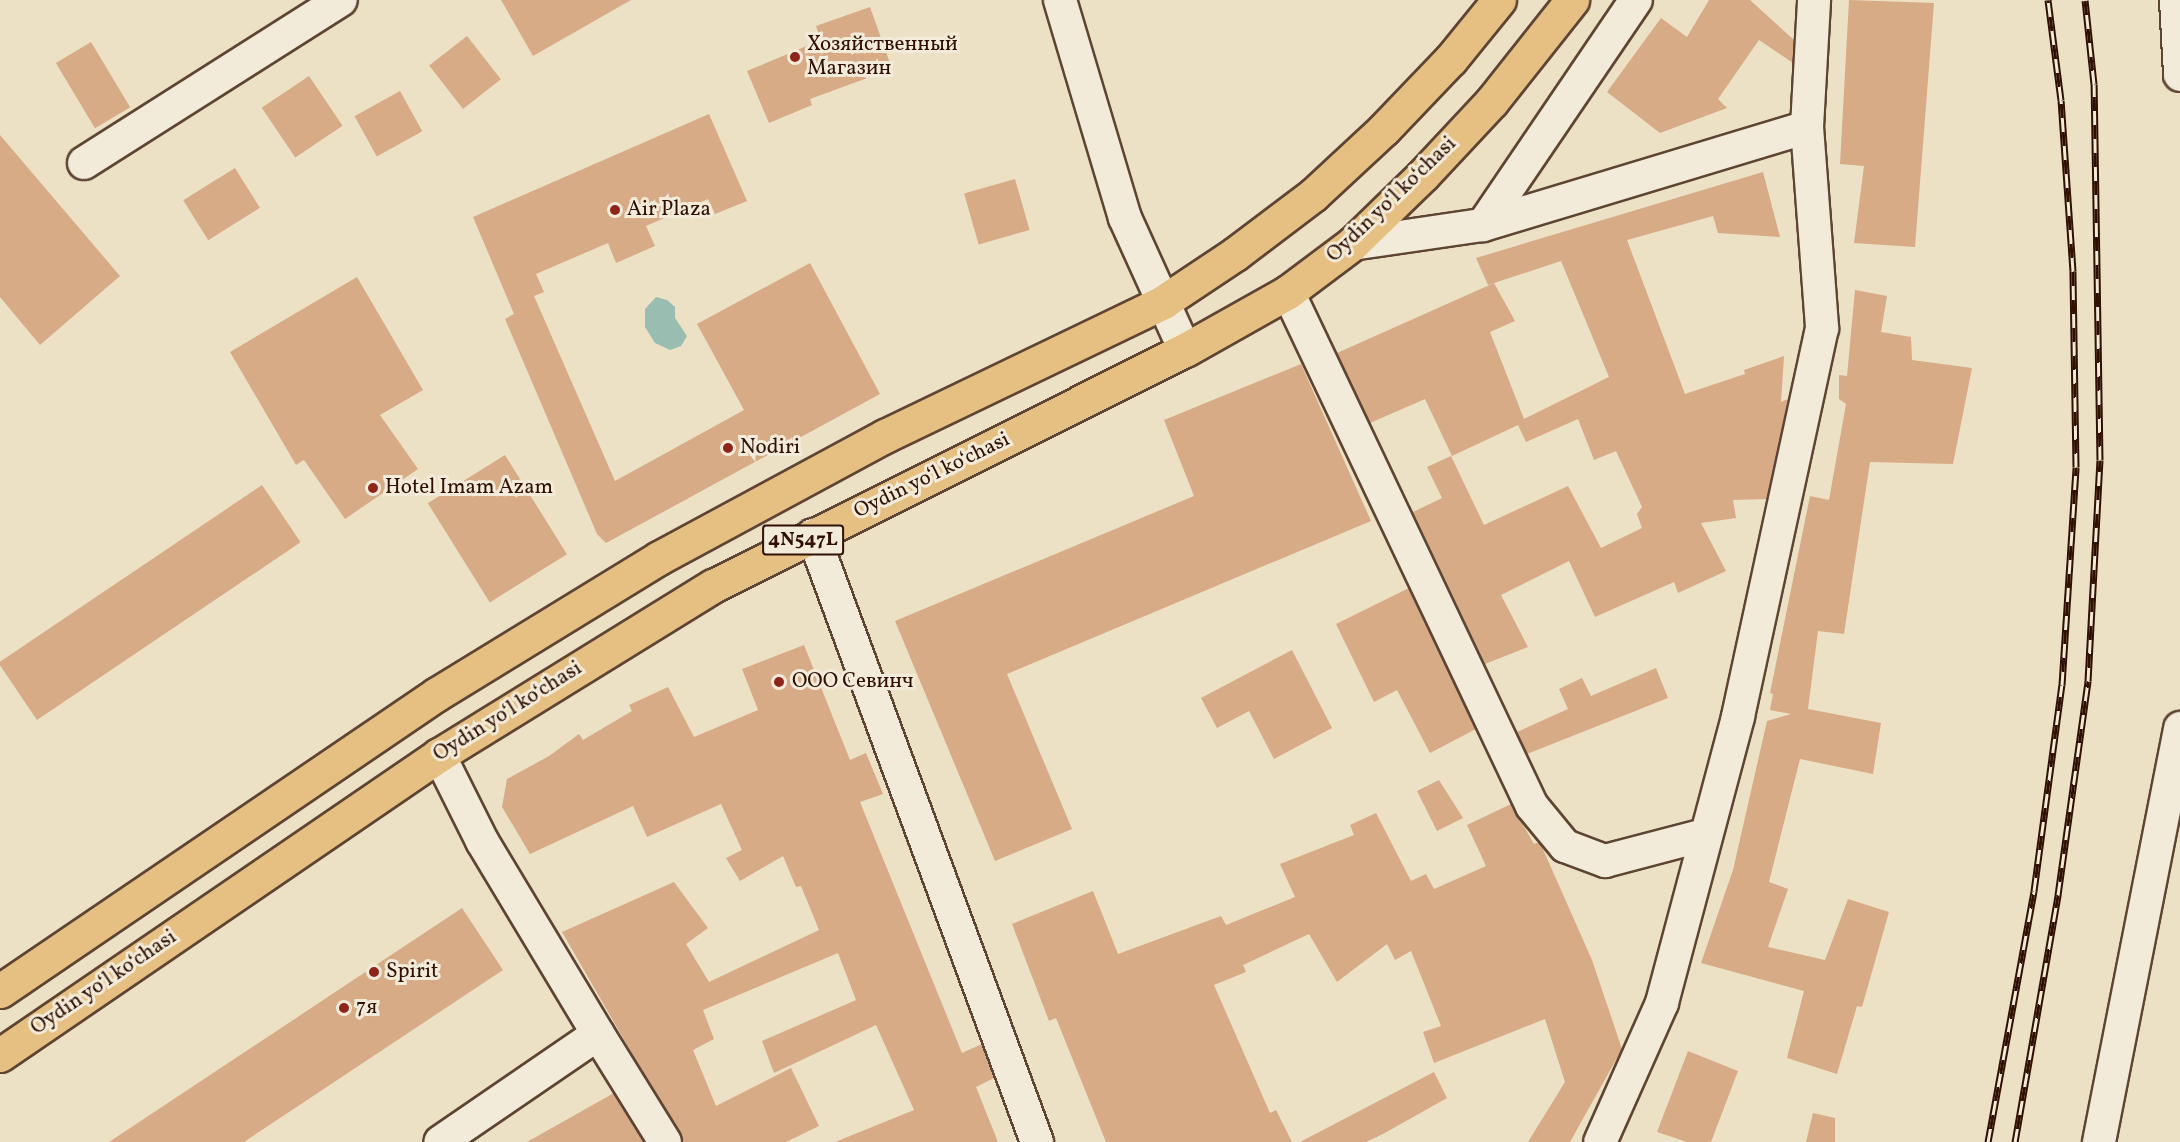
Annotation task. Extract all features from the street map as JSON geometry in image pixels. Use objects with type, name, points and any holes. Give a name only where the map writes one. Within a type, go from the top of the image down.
[{"type":"main road","name":"4N547L","points":[[0,991],[437,694],[659,558],[885,436],[1163,302],[1235,254],[1313,195],[1399,114],[1451,59],[1499,0]]},
{"type":"main road","name":"Oydin yoʻl koʻchasi","points":[[0,1055],[439,755],[713,586],[1185,350],[1288,292],[1352,244],[1492,101],[1572,0]]},
{"type":"street","points":[[84,163],[341,0]]},
{"type":"street","points":[[1060,0],[1125,218],[1185,350]]},
{"type":"street","points":[[1483,225],[1636,0]]},
{"type":"street","points":[[1600,1142],[1662,1003],[1704,835],[1738,717],[1822,328],[1807,127],[1814,0]]},
{"type":"street","points":[[2176,0],[2180,75]]},
{"type":"street","points":[[1352,244],[1483,225],[1807,127]]},
{"type":"street","points":[[1288,292],[1532,806],[1565,846],[1605,861],[1704,835]]},
{"type":"street","points":[[813,535],[1037,1142]]},
{"type":"street","points":[[2099,1142],[2180,728]]},
{"type":"street","points":[[439,755],[482,841],[665,1142]]},
{"type":"street","points":[[440,1142],[598,1034]]},
{"type":"water","points":[[656,297],[667,300],[675,307],[675,318],[687,336],[681,346],[670,350],[655,343],[645,327],[645,309]]},
{"type":"building","points":[[501,0],[631,0],[533,56]]},
{"type":"building","points":[[1709,0],[1750,0],[1794,40],[1793,63],[1759,40],[1718,99],[1727,108],[1660,133],[1607,92],[1661,18],[1687,37]]},
{"type":"building","points":[[1849,0],[1934,3],[1915,247],[1854,243],[1864,166],[1840,164]]},
{"type":"building","points":[[870,7],[892,69],[810,99],[812,105],[769,123],[747,71],[821,40],[816,26]]},
{"type":"building","points":[[467,36],[501,79],[463,109],[429,66]]},
{"type":"building","points":[[91,42],[130,107],[95,128],[56,63]]},
{"type":"building","points":[[309,76],[343,126],[295,158],[262,108]]},
{"type":"building","points":[[400,91],[422,131],[377,156],[355,116]]},
{"type":"building","points":[[709,114],[747,201],[715,214],[708,199],[646,226],[655,246],[616,263],[608,243],[536,274],[544,292],[534,296],[615,481],[744,410],[697,324],[810,263],[880,394],[606,543],[597,534],[505,319],[514,314],[473,217]]},
{"type":"building","points":[[0,135],[120,276],[40,345],[0,297]]},
{"type":"building","points":[[235,168],[260,208],[208,240],[183,200]]},
{"type":"building","points":[[1763,172],[1780,237],[1718,233],[1713,216],[1627,240],[1685,394],[1745,374],[1744,370],[1784,356],[1781,402],[1788,399],[1767,499],[1733,500],[1736,518],[1701,523],[1726,571],[1678,593],[1674,582],[1595,617],[1569,561],[1501,595],[1528,647],[1485,664],[1413,512],[1442,498],[1427,467],[1451,456],[1484,525],[1568,486],[1601,548],[1642,528],[1637,514],[1642,507],[1616,451],[1594,460],[1578,419],[1526,442],[1518,425],[1452,456],[1425,399],[1370,423],[1337,353],[1494,283],[1488,285],[1476,258]],"holes":[[[1561,261],[1609,377],[1524,419],[1490,332],[1515,321],[1494,283]]]},
{"type":"building","points":[[1015,179],[1030,230],[979,245],[964,194]]},
{"type":"building","points":[[357,277],[423,390],[380,415],[418,469],[345,519],[304,460],[296,465],[230,352]]},
{"type":"building","points":[[1855,290],[1887,296],[1881,332],[1911,337],[1912,360],[1972,368],[1953,464],[1870,462],[1844,634],[1818,631],[1808,709],[1881,723],[1873,774],[1800,759],[1769,882],[1788,889],[1768,947],[1825,960],[1848,899],[1889,912],[1862,1007],[1857,1006],[1837,1074],[1787,1058],[1804,991],[1701,963],[1733,870],[1767,721],[1791,714],[1770,710],[1773,694],[1770,693],[1810,496],[1829,500],[1846,404],[1839,399],[1839,375],[1847,376]]},
{"type":"building","points":[[1301,364],[1371,521],[1007,674],[1072,829],[995,861],[895,621],[1194,496],[1164,420]]},
{"type":"building","points":[[505,455],[567,554],[490,602],[428,503]]},
{"type":"building","points":[[262,485],[301,542],[37,720],[0,665],[0,662]]},
{"type":"building","points":[[1409,588],[1476,729],[1430,753],[1397,690],[1374,702],[1336,624]]},
{"type":"building","points":[[804,645],[850,760],[866,753],[883,794],[860,802],[962,1053],[982,1044],[994,1078],[976,1087],[998,1142],[835,1142],[914,1110],[876,1025],[774,1073],[762,1041],[856,1000],[838,953],[703,1010],[714,1039],[693,1050],[716,1106],[791,1068],[819,1126],[786,1142],[683,1142],[562,932],[674,882],[708,928],[686,944],[709,982],[819,930],[801,886],[796,887],[783,856],[740,881],[726,858],[742,850],[721,804],[647,837],[633,806],[530,854],[502,807],[507,779],[549,756],[579,734],[583,740],[632,711],[629,705],[668,687],[694,737],[758,710],[742,669]]},
{"type":"building","points":[[1292,650],[1332,728],[1274,759],[1249,711],[1217,728],[1201,698]]},
{"type":"building","points":[[1656,668],[1668,698],[1527,754],[1517,732],[1568,709],[1559,689],[1582,678],[1591,696]]},
{"type":"building","points":[[1439,780],[1463,818],[1437,831],[1417,791]]},
{"type":"building","points":[[1511,804],[1534,844],[1539,842],[1542,847],[1592,960],[1622,1049],[1570,1142],[1528,1142],[1565,1082],[1545,1019],[1434,1063],[1423,1032],[1441,1026],[1411,951],[1395,960],[1387,944],[1337,982],[1309,934],[1243,965],[1246,972],[1214,985],[1270,1113],[1276,1110],[1292,1142],[1106,1142],[1056,1018],[1049,1021],[1012,924],[1093,891],[1118,954],[1221,916],[1226,925],[1295,897],[1280,864],[1354,835],[1350,825],[1376,813],[1411,881],[1426,874],[1434,889],[1486,866],[1467,825]]},
{"type":"building","points":[[462,908],[503,970],[244,1142],[109,1142]]},
{"type":"building","points":[[1688,1051],[1738,1071],[1711,1142],[1687,1142],[1657,1132]]},
{"type":"building","points":[[1434,1072],[1447,1098],[1383,1134],[1366,1142],[1300,1142]]},
{"type":"building","points":[[614,1093],[644,1142],[527,1142]]},
{"type":"building","points":[[1813,1113],[1835,1118],[1835,1142],[1806,1142]]},
{"type":"railway","points":[[1988,1142],[2034,891],[2062,685],[2076,467],[2073,271],[2061,100],[2048,0]]},
{"type":"railway","points":[[2015,1142],[2058,895],[2088,681],[2100,460],[2094,84],[2085,0]]},
{"type":"place","name":"Хозяйственный Магазин","points":[[795,57]]},
{"type":"place","name":"Air Plaza","points":[[615,210]]},
{"type":"place","name":"Nodiri","points":[[728,448]]},
{"type":"place","name":"Hotel Imam Azam","points":[[373,488]]},
{"type":"place","name":"ООО Севинч","points":[[779,682]]},
{"type":"place","name":"Spirit","points":[[374,972]]},
{"type":"place","name":"7я","points":[[344,1008]]}]
